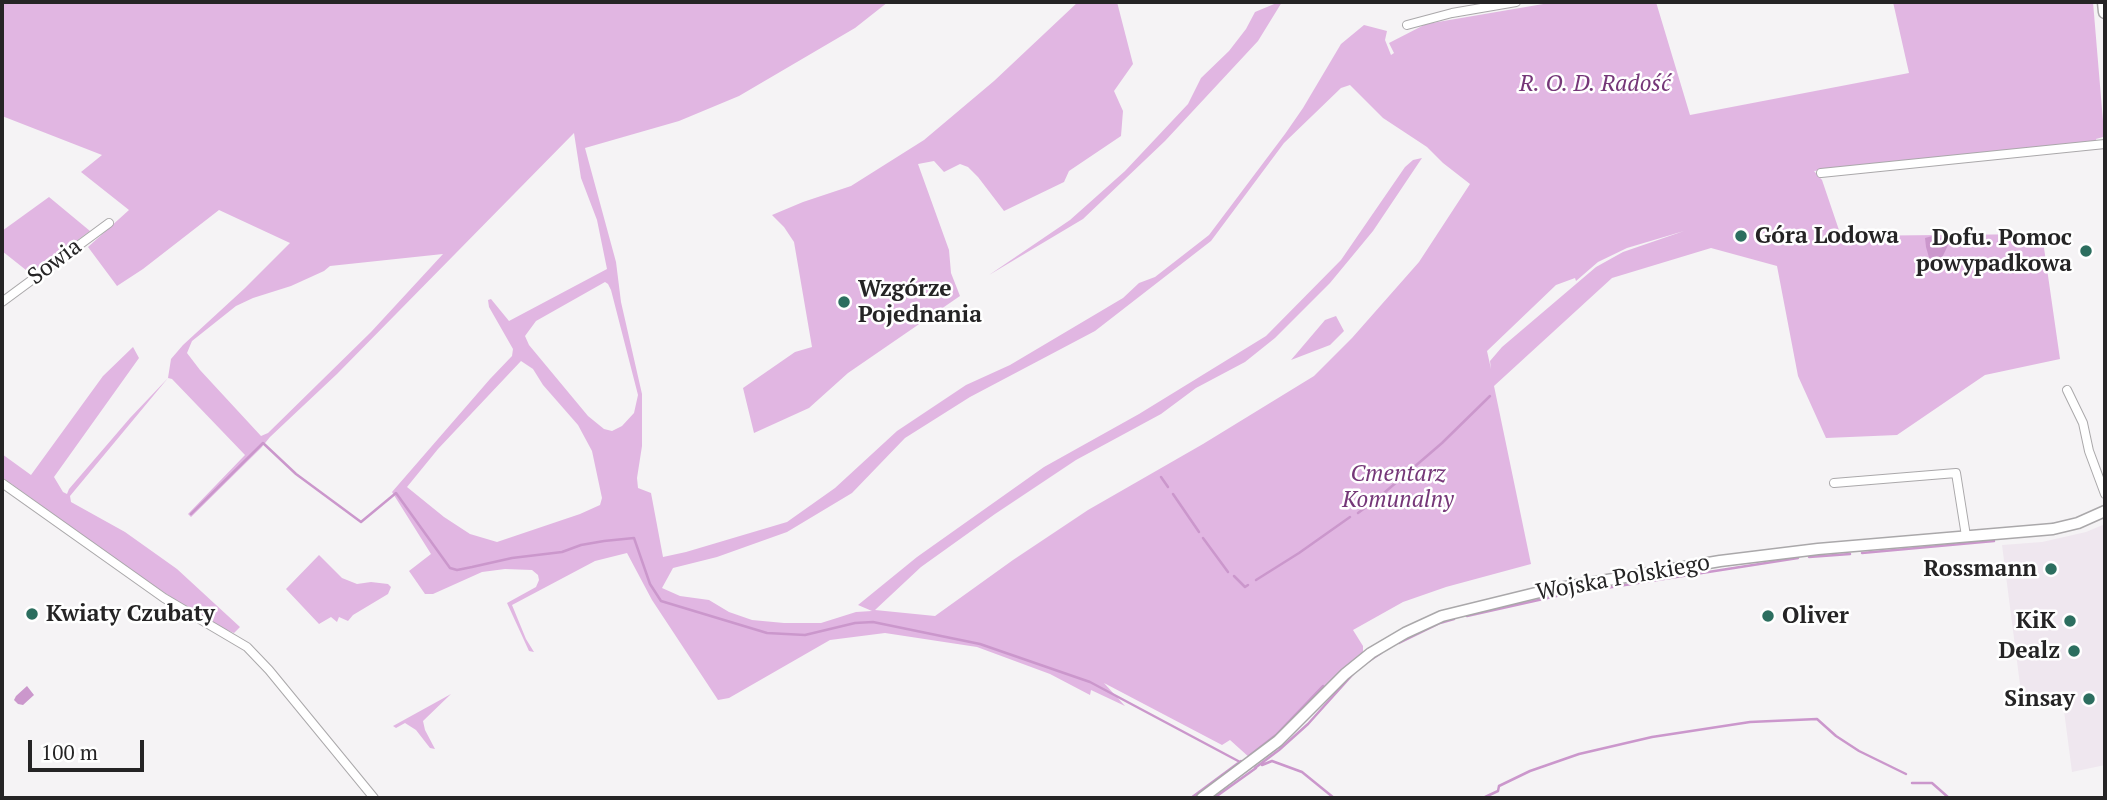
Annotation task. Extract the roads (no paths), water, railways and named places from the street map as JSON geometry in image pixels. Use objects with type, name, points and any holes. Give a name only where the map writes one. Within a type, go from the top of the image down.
[{"type":"main road","points":[[2104,2],[2105,12]]},
{"type":"street","points":[[1407,25],[1452,13],[1516,2]]},
{"type":"street","points":[[1821,173],[2105,144]]},
{"type":"street","name":"Sowia","points":[[2,302],[109,223]]},
{"type":"street","points":[[2067,390],[2083,422],[2089,451],[2105,494]]},
{"type":"street","points":[[1834,483],[1956,473],[1966,536]]},
{"type":"street","points":[[2,483],[164,598],[247,647],[270,670],[374,798]]},
{"type":"street","name":"Wojska Polskiego","points":[[1202,798],[1284,737],[1335,683],[1364,658],[1391,640],[1442,616],[1548,590],[1736,559],[1818,549],[2053,529],[2078,523],[2105,511]]},
{"type":"waterway","points":[[1358,513],[1442,443],[1490,396]]},
{"type":"waterway","points":[[191,514],[263,443],[296,474],[361,522],[396,493],[450,568],[457,570],[512,558],[562,552],[581,545],[634,538],[650,584],[661,601],[767,633],[805,635],[855,623],[873,622],[980,644],[1090,682],[1240,762]]},
{"type":"waterway","points":[[1161,477],[1168,487]]},
{"type":"waterway","points":[[1173,494],[1199,532]]},
{"type":"waterway","points":[[1256,580],[1350,517]]},
{"type":"waterway","points":[[1203,538],[1228,572]]},
{"type":"waterway","points":[[1862,553],[1994,541]]},
{"type":"waterway","points":[[1809,557],[1850,554]]},
{"type":"waterway","points":[[1467,616],[1561,595],[1798,558]]},
{"type":"waterway","points":[[1234,576],[1245,587],[1248,585]]},
{"type":"waterway","points":[[1399,643],[1454,619]]},
{"type":"waterway","points":[[1369,661],[1381,653]]},
{"type":"waterway","points":[[1255,768],[1308,724],[1353,674]]},
{"type":"waterway","points":[[1249,756],[1276,735],[1323,686]]},
{"type":"waterway","points":[[1483,798],[1498,791],[1499,786],[1530,771],[1579,754],[1652,737],[1750,722],[1817,719],[1859,751],[1906,774]]},
{"type":"waterway","points":[[1191,798],[1241,761]]},
{"type":"waterway","points":[[1262,765],[1272,761],[1302,772],[1334,798]]},
{"type":"waterway","points":[[1214,798],[1256,768]]},
{"type":"waterway","points":[[1912,783],[1932,783],[1949,798]]},
{"type":"place","name":"Góra Lodowa","points":[[1741,236]]},
{"type":"place","name":"Dofu. Pomoc powypadkowa","points":[[2086,251]]},
{"type":"place","name":"Wzgórze Pojednania","points":[[844,302]]},
{"type":"place","name":"Rossmann","points":[[2051,569]]},
{"type":"place","name":"Kwiaty Czubaty","points":[[32,614]]},
{"type":"place","name":"Oliver","points":[[1768,616]]},
{"type":"place","name":"KiK","points":[[2070,621]]},
{"type":"place","name":"Dealz","points":[[2074,651]]},
{"type":"place","name":"Sinsay","points":[[2089,699]]},
{"type":"park label","name":"R. O. D. Radość","points":[[1595,84]]},
{"type":"park label","name":"Cmentarz Komunalny","points":[[1398,487]]}]
